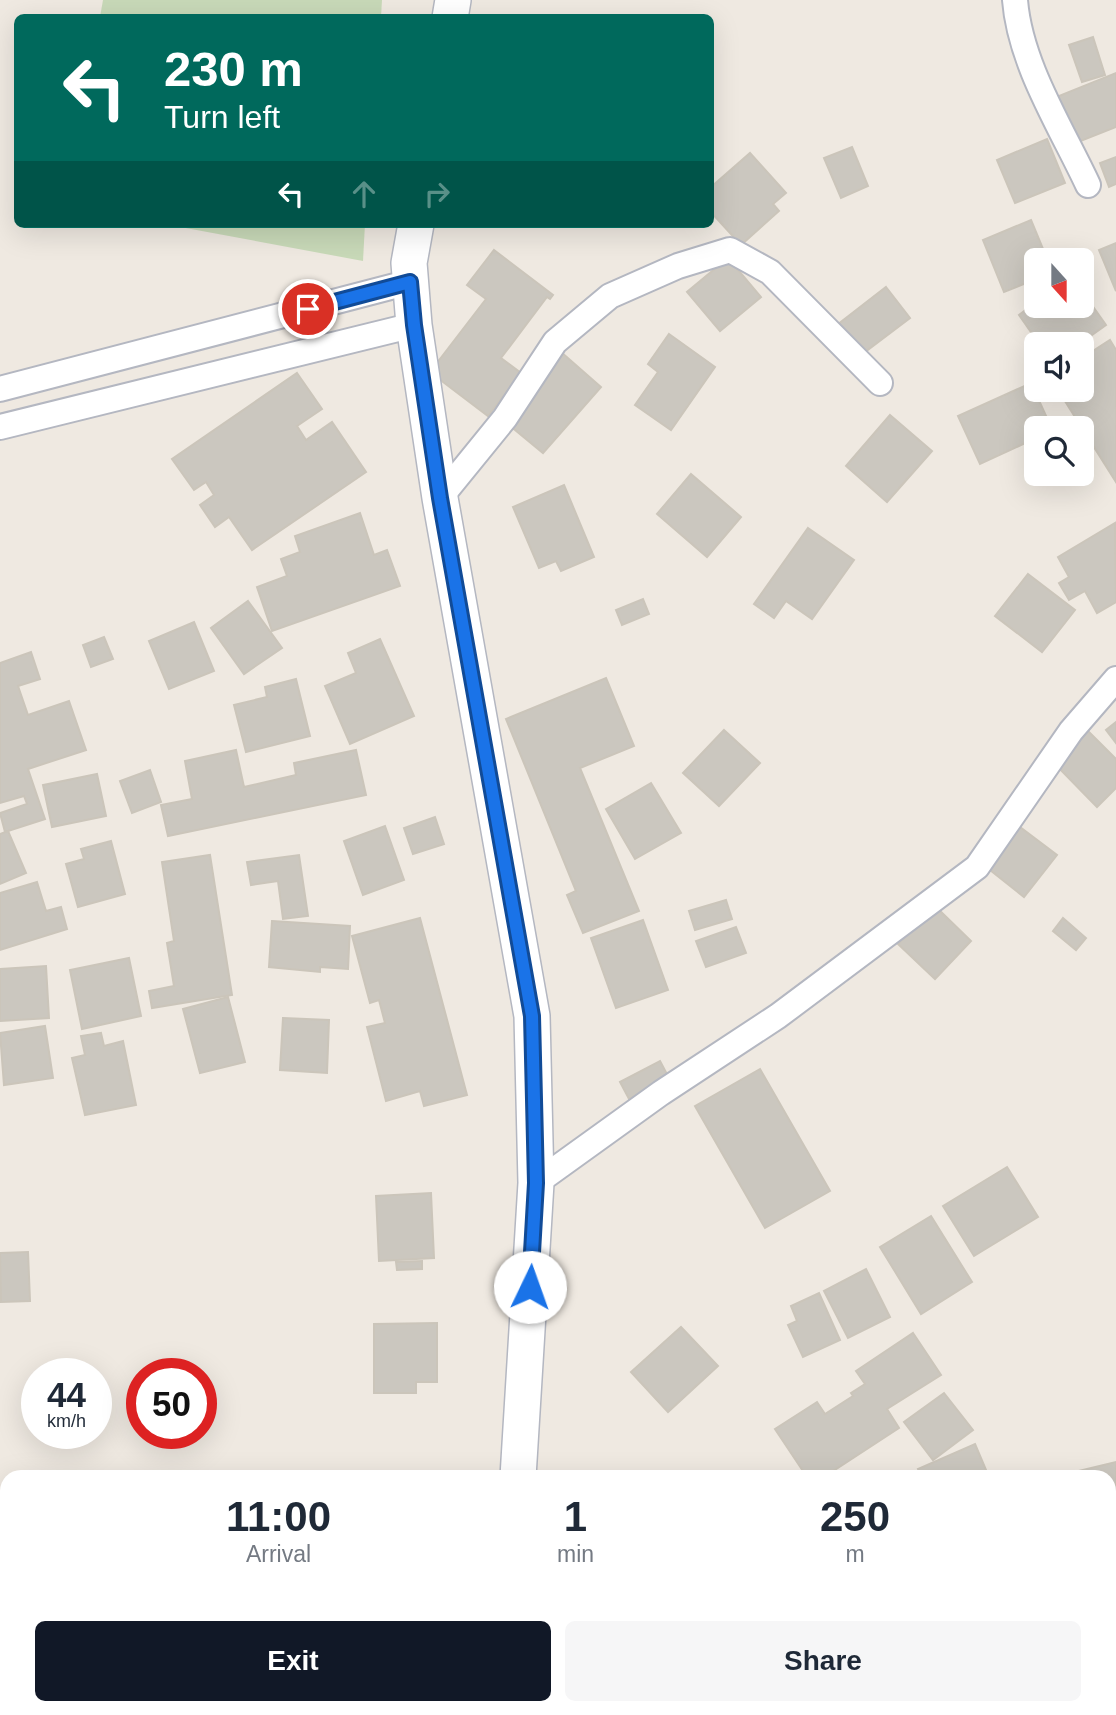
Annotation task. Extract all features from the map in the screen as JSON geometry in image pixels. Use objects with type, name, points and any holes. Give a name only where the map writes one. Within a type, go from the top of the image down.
[{"type":"main road","points":[[414,228],[409,263],[414,325],[440,498],[532,1016],[536,1183],[518,1470]]},
{"type":"street","points":[[1015,0],[1030,61],[1088,185]]},
{"type":"street","points":[[440,498],[505,418],[555,342],[610,296],[678,266],[730,250],[770,272],[880,383]]},
{"type":"street","points":[[0,389],[410,282]]},
{"type":"street","points":[[0,427],[414,325]]},
{"type":"street","points":[[536,1183],[661,1093],[778,1016],[977,867],[1072,731],[1116,679]]},
{"type":"green space","points":[[103,0],[382,0],[381,14],[101,14]]},
{"type":"green space","points":[[186,228],[365,228],[363,261]]},
{"type":"building","points":[[1093,37],[1105,75],[1082,82],[1069,45]]},
{"type":"building","points":[[1116,73],[1116,127],[1068,146],[1049,100]]},
{"type":"building","points":[[1047,139],[1065,183],[1015,203],[997,160]]},
{"type":"building","points":[[852,147],[868,186],[841,198],[824,158]]},
{"type":"building","points":[[750,153],[786,193],[773,204],[779,211],[741,245],[714,215],[714,184]]},
{"type":"building","points":[[1116,157],[1116,184],[1109,187],[1100,163]]},
{"type":"building","points":[[1031,220],[1043,248],[1024,248],[1024,284],[1004,292],[983,240]]},
{"type":"building","points":[[1116,243],[1116,291],[1099,250]]},
{"type":"building","points":[[494,250],[553,295],[550,299],[547,297],[501,358],[521,373],[488,416],[430,372],[486,299],[467,285]]},
{"type":"building","points":[[728,258],[761,297],[720,331],[687,292]]},
{"type":"building","points":[[886,287],[910,318],[861,355],[837,325]]},
{"type":"building","points":[[1094,308],[1106,325],[1094,334],[1031,332],[1019,315],[1024,311],[1024,318],[1094,318]]},
{"type":"building","points":[[669,334],[715,367],[671,430],[635,405],[658,372],[648,364]]},
{"type":"building","points":[[1110,340],[1116,350],[1116,482],[1094,447],[1094,416],[1074,416],[1066,402],[1094,402],[1094,350]]},
{"type":"building","points":[[561,352],[601,387],[543,453],[503,420]]},
{"type":"building","points":[[297,373],[322,409],[297,426],[306,440],[332,422],[366,472],[252,550],[229,517],[215,527],[200,505],[214,495],[206,482],[194,490],[172,459]]},
{"type":"building","points":[[1024,386],[1024,402],[1040,402],[1046,416],[1024,416],[1024,444],[980,464],[958,416]]},
{"type":"building","points":[[890,415],[932,451],[887,502],[846,466]]},
{"type":"building","points":[[691,474],[741,517],[707,557],[657,514]]},
{"type":"building","points":[[564,485],[594,557],[561,571],[556,561],[539,568],[513,507]]},
{"type":"building","points":[[360,513],[374,555],[387,550],[400,586],[272,631],[257,587],[287,576],[281,559],[300,552],[295,536]]},
{"type":"building","points":[[1115,523],[1116,602],[1097,613],[1085,591],[1069,600],[1059,583],[1069,577],[1058,557]]},
{"type":"building","points":[[808,528],[854,560],[812,619],[786,601],[774,618],[754,604]]},
{"type":"building","points":[[1028,574],[1075,610],[1042,652],[995,616]]},
{"type":"building","points":[[643,599],[649,614],[622,625],[616,610]]},
{"type":"building","points":[[248,601],[282,648],[244,674],[211,628]]},
{"type":"building","points":[[194,622],[214,671],[169,689],[149,641]]},
{"type":"building","points":[[104,637],[113,659],[91,667],[83,645]]},
{"type":"building","points":[[380,639],[414,716],[350,744],[325,686],[356,673],[348,653]]},
{"type":"building","points":[[31,652],[40,679],[18,686],[28,715],[69,701],[86,750],[28,769],[45,819],[5,832],[0,813],[27,804],[24,796],[0,803],[0,663]]},
{"type":"building","points":[[606,678],[634,746],[580,768],[639,911],[583,933],[567,895],[576,891],[506,719]]},
{"type":"building","points":[[296,679],[310,736],[246,752],[234,705],[267,697],[265,687]]},
{"type":"building","points":[[1116,722],[1116,743],[1106,730]]},
{"type":"building","points":[[1085,728],[1116,759],[1116,788],[1097,807],[1052,761]]},
{"type":"building","points":[[724,730],[760,763],[719,806],[683,773]]},
{"type":"building","points":[[236,750],[244,787],[296,775],[294,763],[356,750],[366,795],[168,836],[161,805],[192,799],[185,761]]},
{"type":"building","points":[[150,770],[161,802],[132,813],[120,781]]},
{"type":"building","points":[[97,774],[106,816],[52,827],[43,785]]},
{"type":"building","points":[[651,783],[681,833],[635,859],[606,809]]},
{"type":"building","points":[[435,817],[444,844],[413,854],[404,828]]},
{"type":"building","points":[[1012,821],[1057,855],[1024,897],[980,862]]},
{"type":"building","points":[[385,826],[404,880],[363,895],[344,841]]},
{"type":"building","points":[[8,831],[26,873],[0,884],[0,834]]},
{"type":"building","points":[[111,841],[125,894],[78,907],[66,864],[84,859],[81,849]]},
{"type":"building","points":[[210,855],[232,995],[152,1008],[149,991],[174,986],[167,943],[174,941],[162,862]]},
{"type":"building","points":[[299,855],[308,916],[283,919],[278,881],[251,885],[247,862]]},
{"type":"building","points":[[37,882],[46,911],[61,907],[67,929],[0,950],[0,893]]},
{"type":"building","points":[[726,900],[732,919],[695,930],[689,911]]},
{"type":"building","points":[[935,906],[971,941],[935,979],[898,944]]},
{"type":"building","points":[[420,918],[467,1095],[424,1106],[420,1091],[386,1101],[367,1027],[385,1023],[379,1000],[370,1003],[352,936]]},
{"type":"building","points":[[1063,918],[1086,938],[1076,950],[1053,931]]},
{"type":"building","points":[[643,920],[668,990],[616,1008],[591,938]]},
{"type":"building","points":[[272,921],[350,926],[348,969],[320,967],[320,972],[269,967]]},
{"type":"building","points":[[736,927],[746,953],[706,967],[696,941]]},
{"type":"building","points":[[129,958],[141,1016],[82,1029],[70,970]]},
{"type":"building","points":[[46,966],[49,1018],[0,1021],[0,969]]},
{"type":"building","points":[[228,997],[245,1062],[200,1073],[183,1009]]},
{"type":"building","points":[[283,1018],[329,1020],[327,1073],[280,1070]]},
{"type":"building","points":[[45,1026],[53,1078],[4,1085],[0,1033]]},
{"type":"building","points":[[101,1033],[104,1046],[123,1041],[136,1105],[85,1115],[72,1058],[85,1055],[81,1036]]},
{"type":"building","points":[[660,1061],[669,1078],[629,1099],[620,1082]]},
{"type":"building","points":[[760,1069],[830,1191],[765,1228],[695,1106]]},
{"type":"building","points":[[1007,1167],[1038,1217],[974,1256],[943,1206]]},
{"type":"building","points":[[431,1193],[434,1258],[379,1261],[376,1196]]},
{"type":"building","points":[[931,1216],[972,1282],[921,1314],[880,1247]]},
{"type":"building","points":[[28,1252],[30,1301],[1,1302],[0,1253]]},
{"type":"building","points":[[422,1261],[422,1269],[397,1270],[396,1262]]},
{"type":"building","points":[[866,1269],[890,1317],[848,1338],[824,1291]]},
{"type":"building","points":[[819,1293],[840,1340],[803,1357],[788,1325],[797,1321],[791,1306]]},
{"type":"building","points":[[437,1323],[437,1382],[416,1382],[416,1393],[374,1393],[374,1324]]},
{"type":"building","points":[[681,1327],[718,1366],[668,1412],[631,1372]]},
{"type":"building","points":[[913,1333],[941,1375],[887,1409],[899,1428],[835,1470],[802,1470],[775,1429],[817,1402],[825,1414],[853,1396],[851,1393],[865,1384],[856,1371]]},
{"type":"building","points":[[944,1393],[973,1430],[933,1460],[904,1422]]},
{"type":"building","points":[[975,1444],[986,1470],[918,1470]]},
{"type":"building","points":[[1116,1462],[1116,1470],[1083,1470]]},
{"type":"route","points":[[308,309],[410,282],[440,498],[532,1016],[536,1183],[530,1287]]}]
